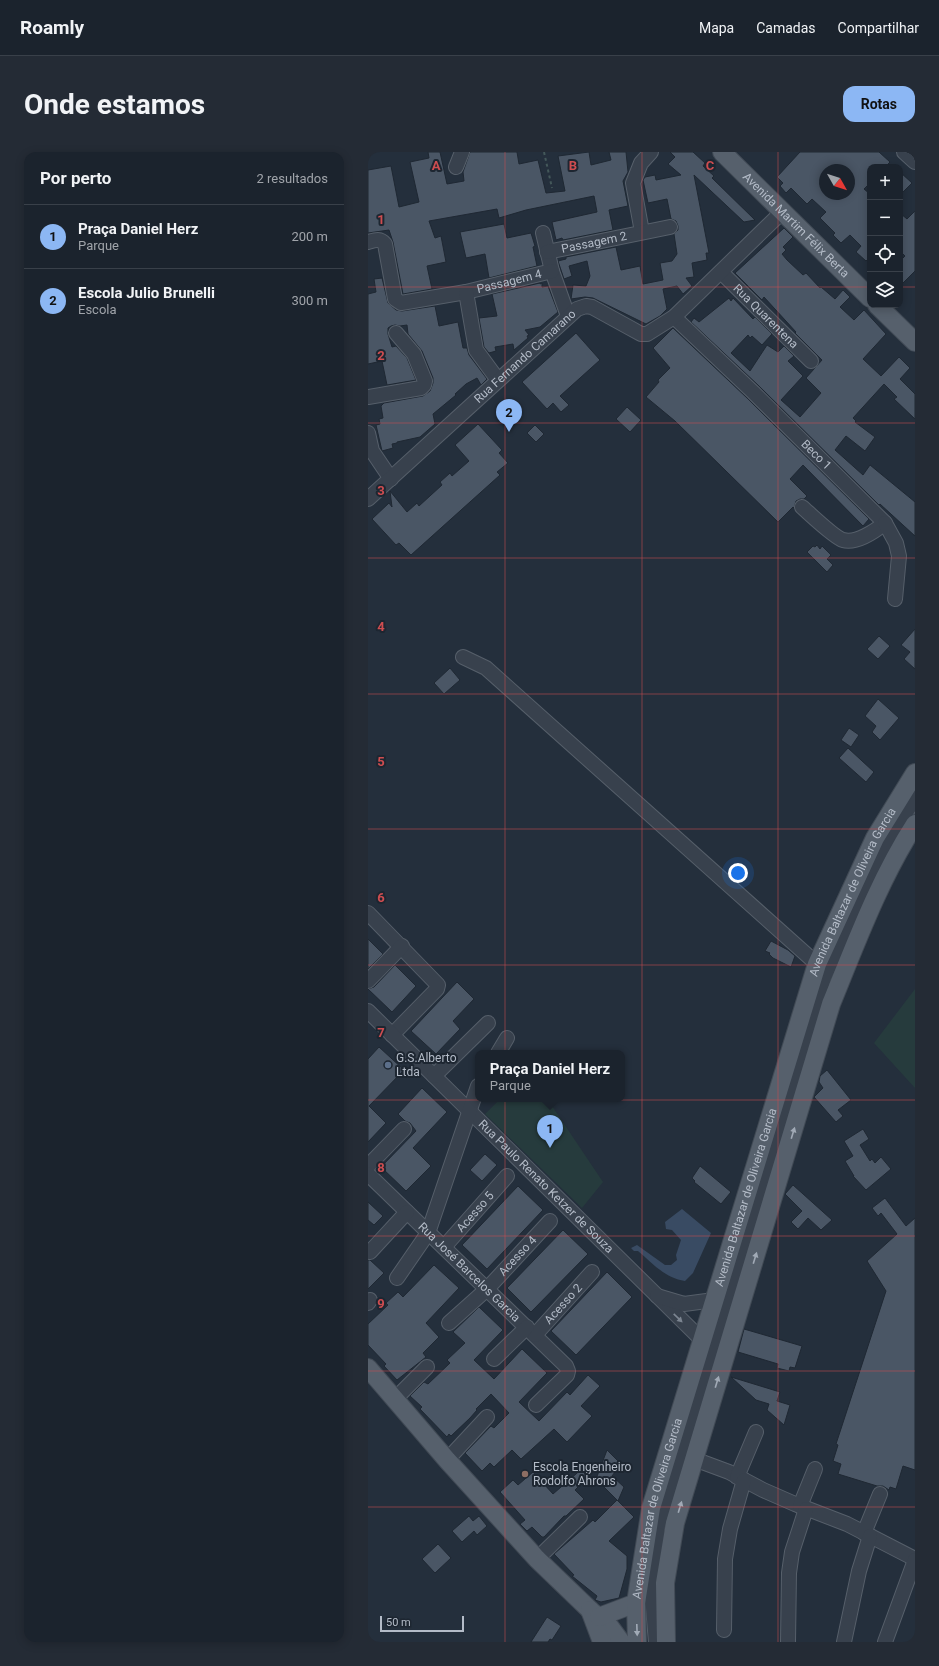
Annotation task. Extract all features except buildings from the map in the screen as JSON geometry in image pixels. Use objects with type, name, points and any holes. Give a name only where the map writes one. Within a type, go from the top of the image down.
[{"type":"main road","name":"Avenida Martim Félix Berta","points":[[722,152],[867,295]]},
{"type":"main road","points":[[881,308],[915,342]]},
{"type":"main road","name":"Avenida Baltazar de Oliveira Garcia","points":[[637,1642],[636,1603],[651,1508],[702,1340],[719,1302],[722,1274],[817,964],[875,838],[915,773]]},
{"type":"main road","name":"Avenida Baltazar de Oliveira Garcia","points":[[666,1642],[665,1583],[675,1523],[831,1004],[863,925],[899,849],[915,824]]},
{"type":"main road","points":[[368,1368],[447,1460],[537,1559],[610,1628],[621,1642]]},
{"type":"main road","points":[[594,1613],[636,1603]]},
{"type":"main road","points":[[594,1613],[602,1642]]},
{"type":"street","points":[[456,167],[462,152]]},
{"type":"street","points":[[642,232],[633,183],[641,163],[651,152]]},
{"type":"street","points":[[904,152],[915,162]]},
{"type":"street","name":"Rua Fernando Camarano","points":[[368,499],[577,309],[586,306],[592,308],[641,334],[647,334],[674,317],[782,212]]},
{"type":"street","name":"Passagem 2","points":[[547,252],[670,227]]},
{"type":"street","points":[[543,233],[552,271],[568,316]]},
{"type":"street","name":"Passagem 4","points":[[368,242],[378,240],[385,244],[395,299],[401,303],[466,292],[552,271]]},
{"type":"street","name":"Rua Quarentena","points":[[721,272],[811,361]]},
{"type":"street","points":[[466,292],[476,350],[498,380]]},
{"type":"street","name":"Beco 1","points":[[674,317],[753,392],[885,523],[896,543],[899,556],[895,599]]},
{"type":"street","points":[[368,397],[421,388],[424,385],[425,381],[414,354],[396,333]]},
{"type":"street","points":[[368,433],[372,451],[391,479]]},
{"type":"street","points":[[802,508],[841,540],[850,541],[858,538],[879,528],[885,523]]},
{"type":"street","points":[[463,657],[486,668],[817,964]]},
{"type":"street","points":[[875,838],[915,790]]},
{"type":"street","points":[[636,1603],[719,1302],[824,977],[887,843],[915,798]]},
{"type":"street","points":[[899,849],[915,812]]},
{"type":"street","points":[[368,913],[438,984],[437,990],[392,1035]]},
{"type":"street","points":[[368,981],[402,946]]},
{"type":"street","name":"Rua Paulo Renato Ketzer de Souza","points":[[368,1011],[702,1340]]},
{"type":"street","points":[[434,1076],[488,1023]]},
{"type":"street","points":[[500,1050],[507,1038]]},
{"type":"street","points":[[397,1278],[428,1233],[475,1094]]},
{"type":"street","points":[[368,1166],[404,1129]]},
{"type":"street","name":"Rua José Barcelos Garcia","points":[[368,1174],[566,1366],[568,1371],[567,1375],[536,1405]]},
{"type":"street","name":"Acesso 5","points":[[444,1247],[507,1176]]},
{"type":"street","points":[[370,1252],[408,1212]]},
{"type":"street","name":"Acesso 4","points":[[449,1323],[487,1289],[550,1221]]},
{"type":"street","name":"Acesso 2","points":[[494,1359],[531,1331],[592,1272]]},
{"type":"street","points":[[719,1302],[749,1278]]},
{"type":"street","name":"Rua Paulo Renato Ketzer de Souza","points":[[655,1295],[684,1304],[719,1302]]},
{"type":"street","points":[[395,1398],[427,1367]]},
{"type":"street","points":[[447,1460],[487,1417]]},
{"type":"street","points":[[724,1630],[725,1558],[741,1478],[756,1432]]},
{"type":"street","points":[[694,1459],[741,1478],[763,1490],[803,1507],[847,1524],[915,1560],[885,1642]]},
{"type":"street","points":[[788,1642],[789,1573],[792,1552],[803,1507],[815,1469]]},
{"type":"street","points":[[844,1642],[867,1534],[880,1494]]},
{"type":"street","points":[[662,1511],[665,1583]]},
{"type":"street","points":[[656,1642],[652,1596],[662,1511]]},
{"type":"street","points":[[537,1559],[580,1517]]},
{"type":"path","points":[[544,152],[552,188]]},
{"type":"green space","points":[[915,989],[915,1088],[874,1043]]},
{"type":"green space","points":[[497,1102],[550,1103],[603,1182],[582,1208],[485,1114]]},
{"type":"water","points":[[682,1209],[711,1233],[693,1273],[685,1281],[671,1277],[638,1251],[634,1251],[631,1248],[637,1245],[665,1265],[671,1265],[677,1260],[676,1255],[681,1240],[672,1230],[666,1229],[665,1222]]},
{"type":"place","name":"Escola Julio Brunelli","points":[[509,432]]},
{"type":"place","name":"G.S.Alberto Ltda","points":[[388,1065]]},
{"type":"place","name":"Praça Daniel Herz","points":[[550,1148]]},
{"type":"place","name":"Escola Engenheiro Rodolfo Ahrons","points":[[525,1474]]}]
